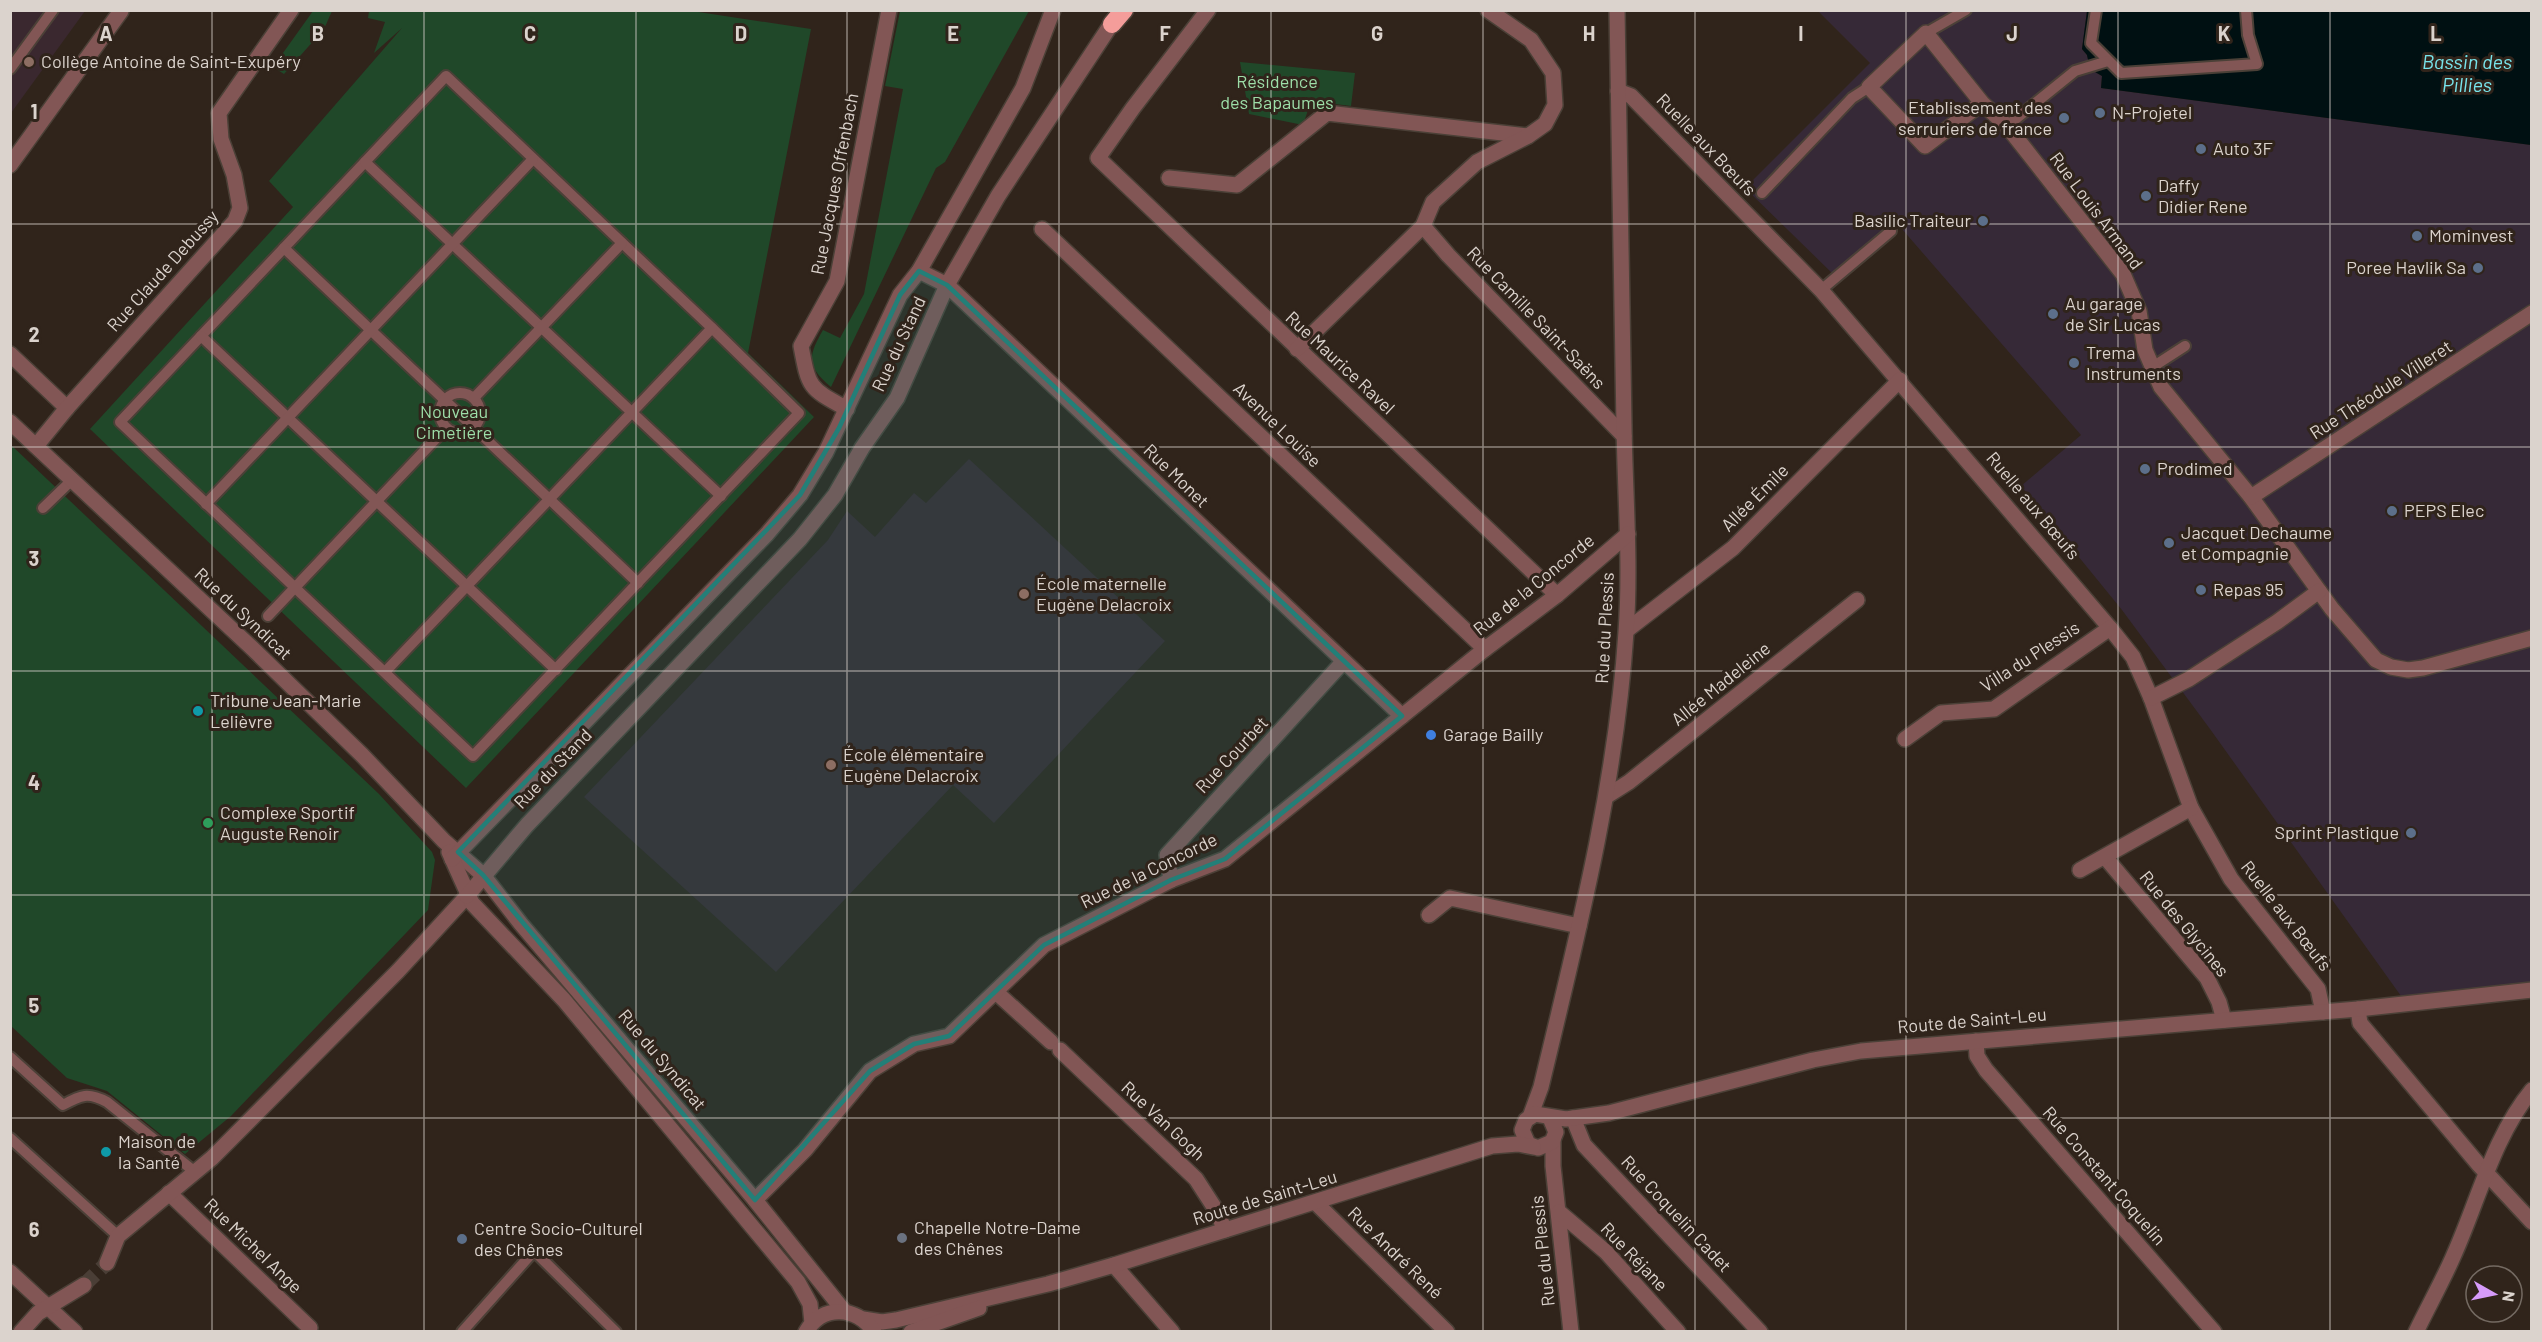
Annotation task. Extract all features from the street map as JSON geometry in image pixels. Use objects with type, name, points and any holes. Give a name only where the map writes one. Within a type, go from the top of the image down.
[{"type":"street","name":"Rue Claude Debussy","points":[[36,446],[67,408],[235,221],[240,208],[234,175],[221,139],[219,113],[291,10]]},
{"type":"street","name":"Rue Jacques Offenbach","points":[[847,409],[813,388],[806,373],[801,346],[837,281],[889,10]]},
{"type":"street","name":"Rue du Stand","points":[[455,856],[782,516],[815,473],[900,295],[919,271],[1023,88],[1053,10]]},
{"type":"street","name":"Rue Maurice Ravel","points":[[1208,10],[1098,158],[1557,595]]},
{"type":"street","points":[[1297,349],[1423,226],[1433,202],[1477,162],[1528,136],[1545,124],[1555,105],[1553,73],[1531,40],[1488,10]]},
{"type":"street","name":"Rue du Plessis","points":[[1537,1119],[1541,1107],[1541,1087],[1607,796],[1619,716],[1627,630],[1628,534],[1624,436],[1617,10]]},
{"type":"street","points":[[10,165],[121,11]]},
{"type":"street","name":"Rue du Stand","points":[[117,1236],[212,1158],[382,987],[467,896],[527,825],[800,539],[823,511],[873,430],[897,398],[947,285],[965,254],[1040,129],[1118,15]]},
{"type":"street","points":[[1926,33],[1869,87],[1925,146],[1982,103]]},
{"type":"street","name":"Rue Louis Armand","points":[[1926,33],[1982,103],[2007,126],[2123,274],[2139,311],[2145,350],[2151,368],[2161,387],[2251,497],[2332,609],[2376,660],[2391,667],[2408,670],[2423,668],[2532,638]]},
{"type":"street","name":"Ruelle aux Bœufs","points":[[1618,91],[1631,96],[1821,290],[2110,627],[2133,657],[2151,698],[2191,808],[2231,879],[2318,989],[2323,1012]]},
{"type":"street","points":[[1169,178],[1237,185],[1327,113],[1528,136]]},
{"type":"street","name":"Rue Camille Saint-Saëns","points":[[1423,226],[1448,255],[1624,436]]},
{"type":"street","name":"Avenue Louise","points":[[1042,229],[1485,649]]},
{"type":"street","name":"Rue Monet","points":[[919,271],[947,285],[1402,716]]},
{"type":"street","name":"Rue Théodule Villeret","points":[[2251,497],[2532,313]]},
{"type":"street","points":[[10,354],[67,408]]},
{"type":"street","name":"Allée Émile","points":[[1627,630],[1732,548],[1900,380]]},
{"type":"street","name":"Rue du Syndicat","points":[[10,422],[313,707],[444,841],[455,856],[467,896],[570,1007],[798,1282],[810,1304],[809,1327]]},
{"type":"street","name":"Rue de la Concorde","points":[[755,1200],[805,1149],[870,1071],[914,1044],[949,1036],[997,993],[1044,945],[1171,880],[1225,859],[1485,649],[1557,595],[1628,534]]},
{"type":"street","points":[[2151,698],[2199,672],[2277,622],[2319,591]]},
{"type":"street","name":"Allée Madeleine","points":[[1607,796],[1629,782],[1857,600]]},
{"type":"street","name":"Villa du Plessis","points":[[1905,740],[1941,713],[1994,709],[2110,627]]},
{"type":"street","name":"Rue Courbet","points":[[1171,880],[1167,855],[1343,662]]},
{"type":"street","points":[[2080,870],[2191,808]]},
{"type":"street","name":"Rue du Syndicat","points":[[455,856],[483,875],[521,924],[755,1200],[844,1311]]},
{"type":"street","name":"Rue des Glycines","points":[[2105,857],[2207,978],[2219,1002],[2224,1020]]},
{"type":"street","points":[[1429,915],[1450,898],[1579,926]]},
{"type":"street","name":"Route de Saint-Leu","points":[[863,1319],[882,1322],[896,1320],[1048,1284],[1114,1265],[1492,1146],[1537,1119],[1574,1122],[1844,1054],[2352,1010],[2532,990]]},
{"type":"street","name":"Rue Van Gogh","points":[[997,993],[1196,1179],[1216,1210],[1225,1230]]},
{"type":"street","points":[[2352,1010],[2360,1023],[2486,1173],[2532,1222]]},
{"type":"street","name":"Rue Constant Coquelin","points":[[1976,1041],[1977,1056],[1986,1070],[2214,1332]]},
{"type":"street","points":[[2416,1332],[2453,1257],[2486,1173],[2519,1105],[2532,1090]]},
{"type":"street","points":[[1537,1119],[1555,1126],[1554,1138],[1548,1145],[1536,1148],[1528,1144],[1523,1135],[1537,1119]]},
{"type":"street","name":"Route de Saint-Leu","points":[[1554,1138],[1574,1122]]},
{"type":"street","name":"Rue Coquelin Cadet","points":[[1574,1122],[1584,1144],[1760,1332]]},
{"type":"street","name":"Rue du Plessis","points":[[1554,1138],[1552,1166],[1571,1332]]},
{"type":"street","name":"Route de Saint-Leu","points":[[1492,1146],[1518,1144],[1536,1148]]},
{"type":"street","name":"Rue du Plessis","points":[[1536,1148],[1544,1152],[1552,1166]]},
{"type":"street","name":"Rue Michel Ange","points":[[169,1193],[310,1328]]},
{"type":"street","name":"Rue André René","points":[[1316,1203],[1447,1332]]},
{"type":"street","name":"Rue Réjane","points":[[1559,1212],[1606,1252],[1678,1332]]},
{"type":"street","points":[[107,1263],[117,1236]]},
{"type":"street","points":[[1114,1265],[1172,1332]]},
{"type":"street","points":[[10,1272],[75,1332]]},
{"type":"street","name":"Route de Saint-Leu","points":[[911,1332],[1048,1284]]},
{"type":"street","points":[[21,1332],[39,1313],[84,1285]]},
{"type":"street","points":[[809,1327],[829,1312],[844,1311],[863,1319],[874,1332]]},
{"type":"street","points":[[948,1332],[961,1315]]},
{"type":"lane","points":[[10,69],[53,10]]},
{"type":"lane","points":[[1926,33],[1966,10]]},
{"type":"lane","points":[[2096,10],[2091,44],[2121,73],[2257,64],[2248,35],[2246,10]]},
{"type":"lane","points":[[2007,126],[2075,71],[2108,61]]},
{"type":"lane","points":[[446,76],[799,413],[474,756],[120,422],[365,162],[446,76]]},
{"type":"lane","points":[[1762,193],[1852,98],[1869,87]]},
{"type":"lane","points":[[206,504],[533,159]]},
{"type":"lane","points":[[365,162],[720,496]]},
{"type":"lane","points":[[1821,290],[1891,231]]},
{"type":"lane","points":[[474,398],[622,243]]},
{"type":"lane","points":[[284,248],[639,583]]},
{"type":"lane","points":[[385,672],[712,328]]},
{"type":"lane","points":[[201,336],[555,670]]},
{"type":"lane","points":[[2151,368],[2185,346]]},
{"type":"lane","points":[[465,393],[474,398],[480,408],[480,419],[475,428],[465,434],[455,434],[446,428],[440,420],[440,409],[444,400],[454,394],[465,393]]},
{"type":"lane","points":[[268,616],[446,428]]},
{"type":"lane","points":[[43,508],[72,480]]},
{"type":"lane","points":[[10,1057],[63,1106],[81,1095],[97,1097],[107,1102],[195,1172]]},
{"type":"lane","points":[[10,1138],[117,1236]]},
{"type":"lane","points":[[462,1332],[534,1251],[616,1332]]},
{"type":"highlighted area","points":[[919,271],[947,285],[1402,716],[1225,859],[1171,880],[1044,945],[949,1036],[914,1044],[870,1071],[755,1200],[483,875],[458,852],[800,495],[839,428],[900,295]]},
{"type":"shaded area","name":"Collège Antoine de Saint-Exupéry","points":[[11,11],[85,11],[11,113]]},
{"type":"shaded area","points":[[1818,11],[2087,11],[2082,49],[2087,55],[2090,69],[2102,76],[2101,88],[2531,145],[2531,983],[2401,996],[2122,610],[2021,486],[2081,435],[1895,221],[1834,275],[1745,188],[1870,63]]},
{"type":"shaded area","name":"École élémentaire Eugène Delacroix","points":[[969,459],[1165,641],[994,823],[953,785],[776,972],[584,797],[828,540],[847,511],[875,537],[914,493],[926,503]]},
{"type":"green space","points":[[313,11],[332,11],[324,29],[284,74],[273,67]]},
{"type":"green space","name":"Nouveau Cimetière","points":[[369,11],[692,11],[811,29],[748,353],[814,417],[466,788],[90,429],[293,207],[269,181],[402,28],[374,53],[385,22],[368,18]]},
{"type":"green space","points":[[900,11],[1029,11],[945,162],[936,168],[831,387],[817,373],[812,354],[823,330],[840,338],[864,294],[903,89],[885,86]]},
{"type":"green space","name":"Résidence des Bapaumes","points":[[1240,62],[1355,73],[1351,106],[1311,101],[1303,125],[1249,114]]},
{"type":"green space","name":"Complexe Sportif Auguste Renoir","points":[[10,444],[379,794],[432,852],[435,860],[428,910],[231,1116],[185,1154],[107,1091],[67,1078],[11,1026]]},
{"type":"water","name":"Bassin des Pillies","points":[[2087,11],[2531,11],[2531,145],[2101,88],[2102,76],[2090,69],[2087,55],[2082,49]]},
{"type":"tunnel","points":[[84,1285],[107,1263]]},
{"type":"place","name":"Collège Antoine de Saint-Exupéry","points":[[29,62]]},
{"type":"place","name":"N-Projetel","points":[[2100,113]]},
{"type":"place","name":"Etablissement des serruriers de france","points":[[2064,118]]},
{"type":"place","name":"Auto 3F","points":[[2201,149]]},
{"type":"place","name":"Daffy Didier Rene","points":[[2146,196]]},
{"type":"place","name":"Basilic Traiteur","points":[[1983,221]]},
{"type":"place","name":"Mominvest","points":[[2417,236]]},
{"type":"place","name":"Poree Havlik Sa","points":[[2478,268]]},
{"type":"place","name":"Au garage de Sir Lucas","points":[[2053,314]]},
{"type":"place","name":"Trema Instruments","points":[[2074,363]]},
{"type":"place","name":"Prodimed","points":[[2145,469]]},
{"type":"place","name":"PEPS Elec","points":[[2392,511]]},
{"type":"place","name":"Jacquet Dechaume et Compagnie","points":[[2169,543]]},
{"type":"place","name":"Repas 95","points":[[2201,590]]},
{"type":"place","name":"École maternelle Eugène Delacroix","points":[[1024,594]]},
{"type":"place","name":"Tribune Jean-Marie Lelièvre","points":[[198,711]]},
{"type":"place","name":"Garage Bailly","points":[[1431,735]]},
{"type":"place","name":"École élémentaire Eugène Delacroix","points":[[831,765]]},
{"type":"place","name":"Complexe Sportif Auguste Renoir","points":[[208,823]]},
{"type":"place","name":"Sprint Plastique","points":[[2411,833]]},
{"type":"place","name":"Maison de la Santé","points":[[106,1152]]},
{"type":"place","name":"Chapelle Notre-Dame des Chênes","points":[[902,1238]]},
{"type":"place","name":"Centre Socio-Culturel des Chênes","points":[[462,1239]]}]
